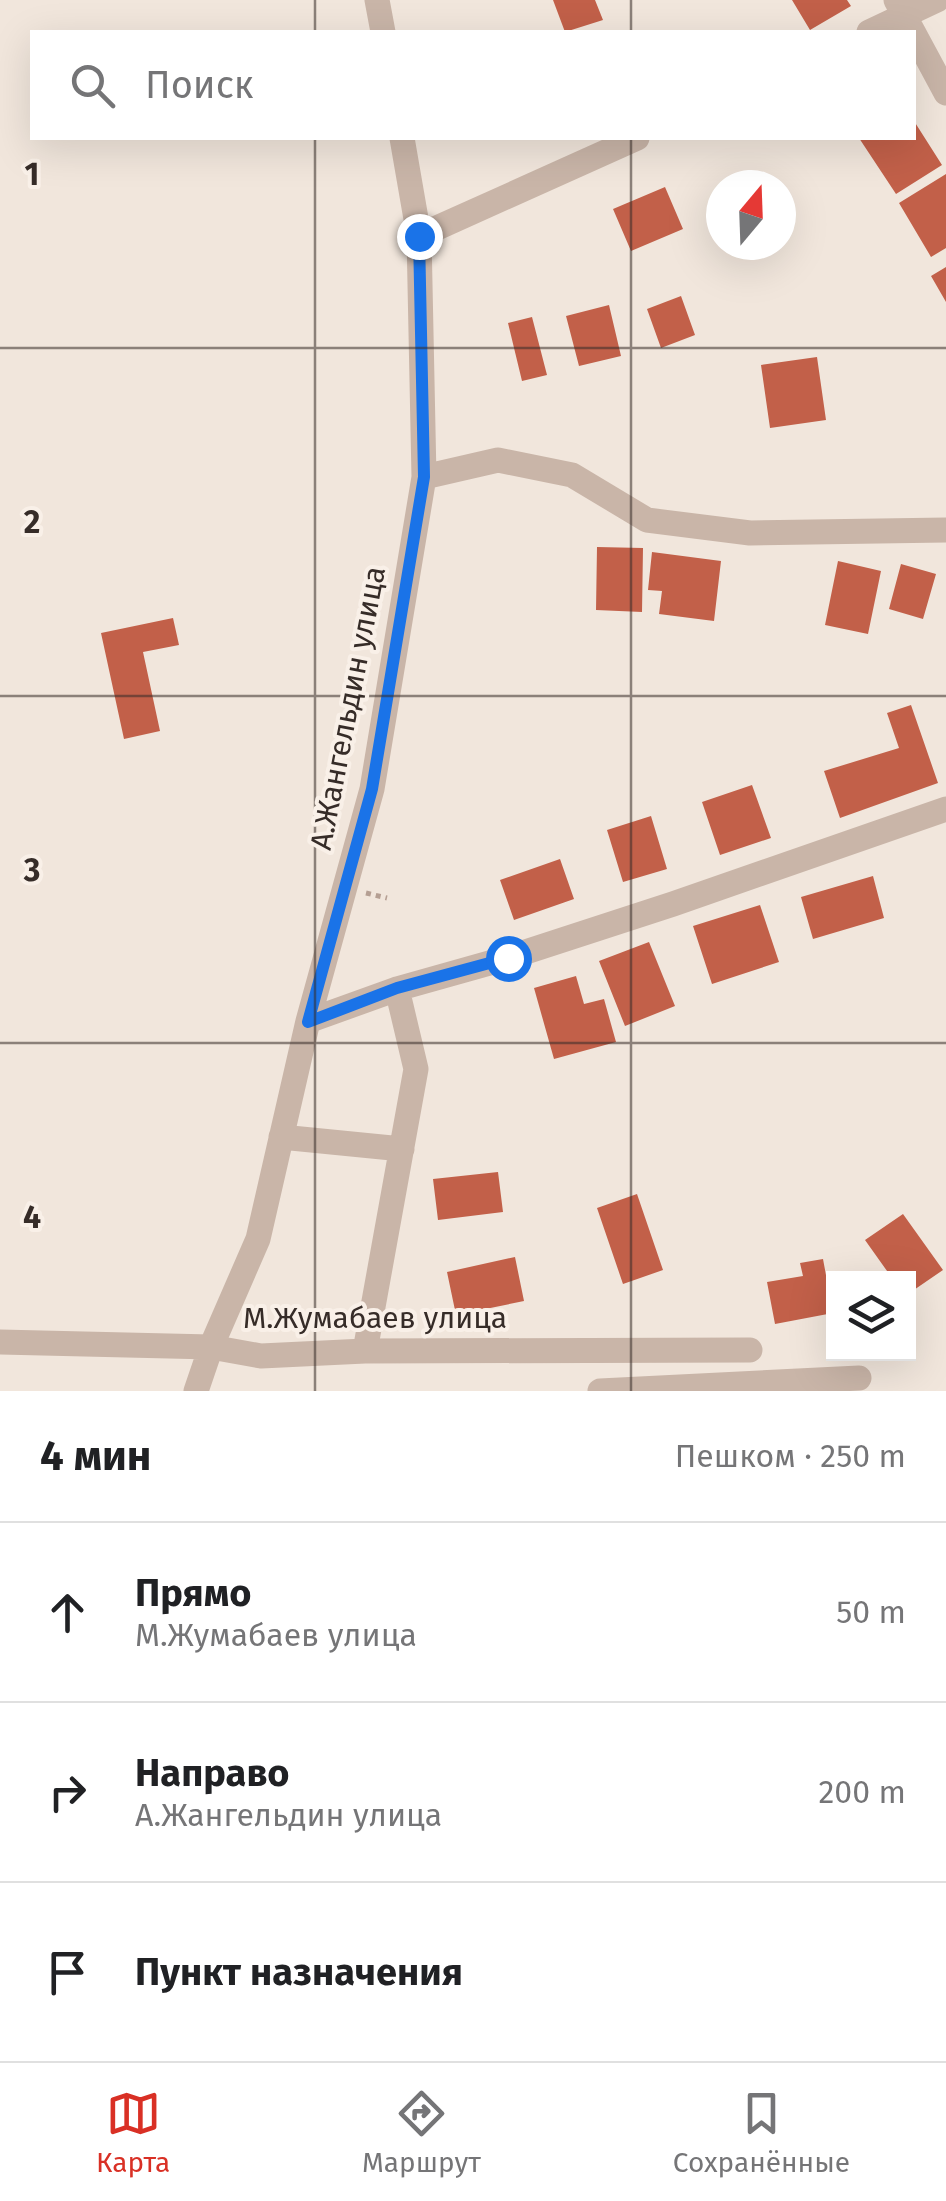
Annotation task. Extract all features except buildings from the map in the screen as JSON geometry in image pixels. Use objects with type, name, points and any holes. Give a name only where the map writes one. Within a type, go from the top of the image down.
[{"type":"street","points":[[378,0],[383,30]]},
{"type":"street","points":[[873,30],[901,8],[937,0]]},
{"type":"street","points":[[916,36],[946,92]]},
{"type":"street","name":"А.Жангельдин улица","points":[[196,1391],[258,1239],[308,1022],[372,789],[424,477],[419,236],[402,140]]},
{"type":"street","points":[[419,236],[633,140]]},
{"type":"street","points":[[424,477],[498,460],[572,475],[647,520],[750,533],[946,530]]},
{"type":"street","points":[[308,1022],[397,988],[508,958],[946,809]]},
{"type":"street","points":[[365,1351],[416,1069],[397,988]]},
{"type":"street","points":[[282,1136],[402,1149]]},
{"type":"street","name":"М.Жумабаев улица","points":[[0,1342],[211,1347],[261,1356],[365,1351],[750,1350]]},
{"type":"street","points":[[600,1391],[859,1378]]},
{"type":"route","points":[[419,236],[424,477],[372,789],[308,1022],[397,988],[508,958]]}]
